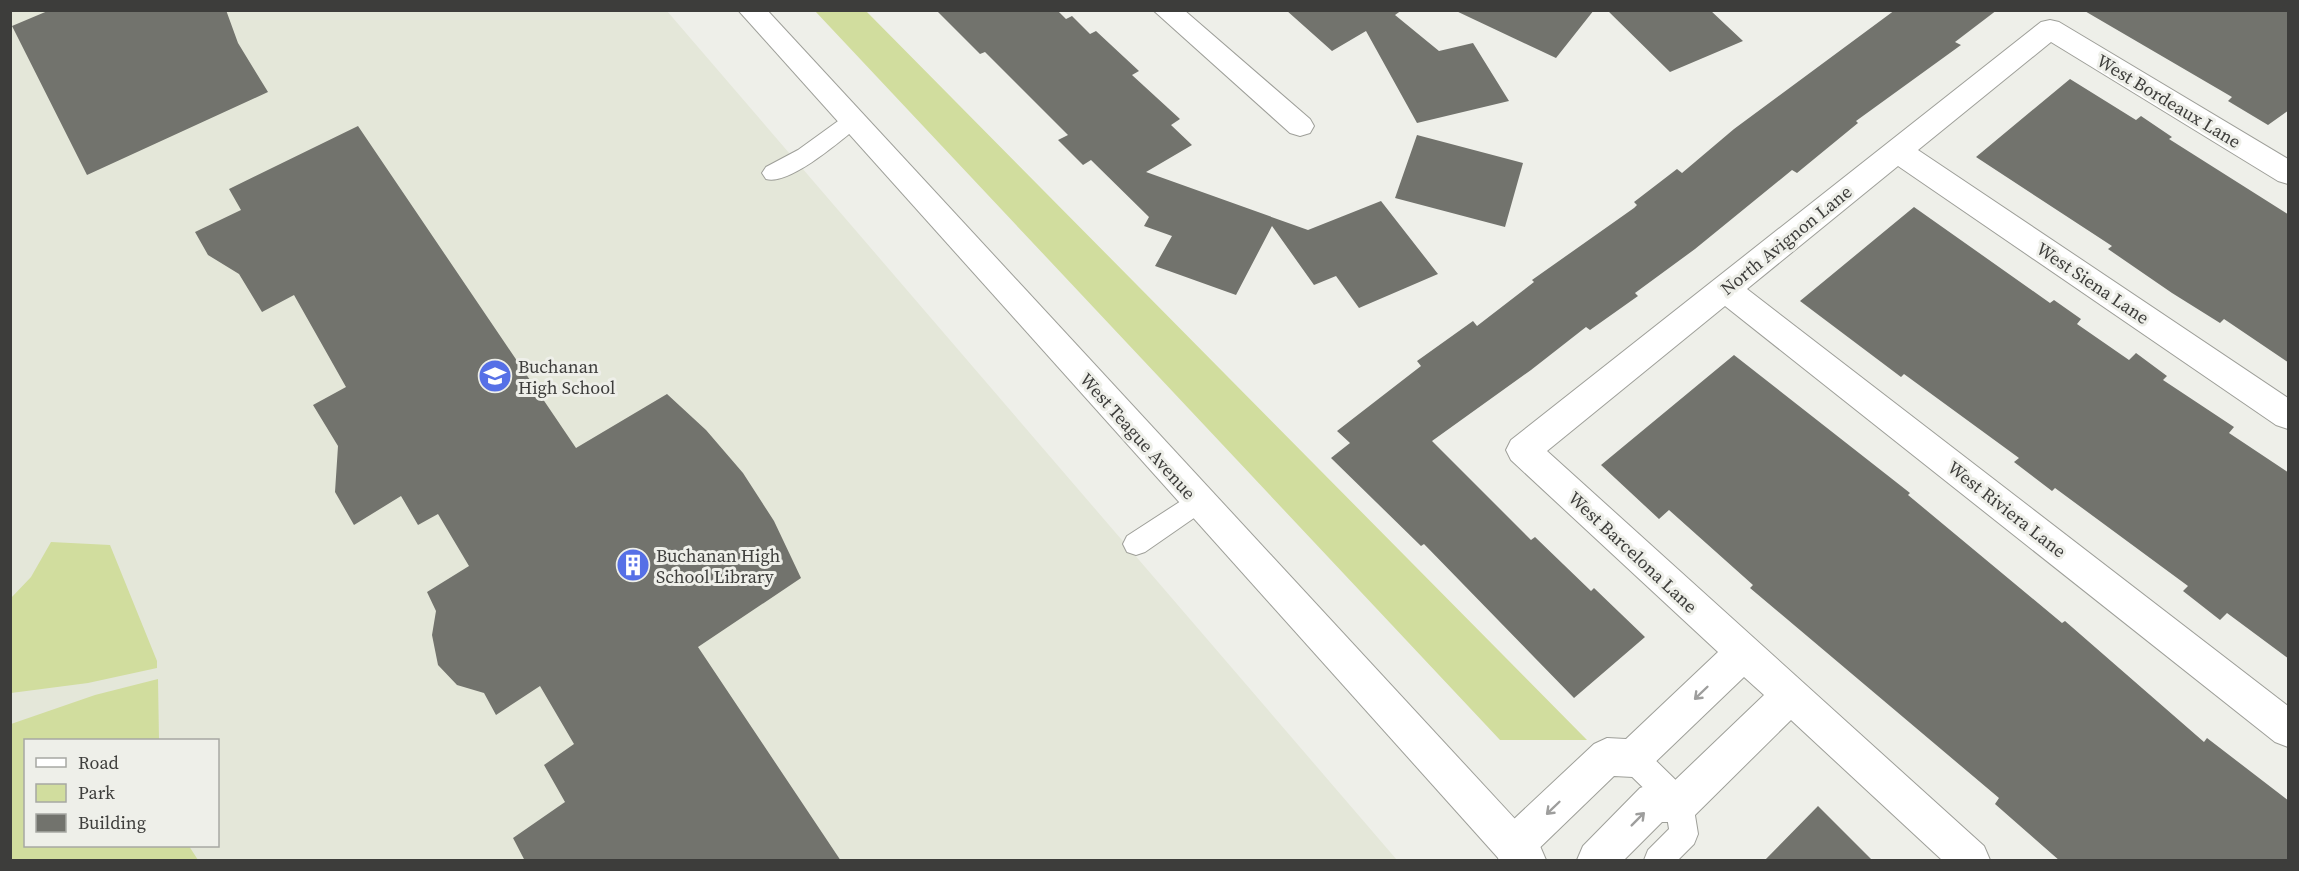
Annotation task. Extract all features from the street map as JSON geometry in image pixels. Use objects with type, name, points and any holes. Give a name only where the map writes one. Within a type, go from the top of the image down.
[{"type":"street","name":"West Teague Avenue","points":[[752,10],[1519,854]]},
{"type":"street","points":[[1166,10],[1300,126]]},
{"type":"street","name":"North Avignon Lane","points":[[1523,450],[2050,29]]},
{"type":"street","name":"West Bordeaux Lane","points":[[2050,29],[2289,173]]},
{"type":"street","name":"West Siena Lane","points":[[1897,152],[2289,415]]},
{"type":"street","name":"West Riviera Lane","points":[[1725,289],[2289,729]]},
{"type":"street","name":"West Barcelona Lane","points":[[1523,450],[1970,861]]},
{"type":"street","points":[[1519,854],[1607,757],[1633,758],[1743,653]]},
{"type":"street","points":[[1597,861],[1654,802],[1679,803],[1789,696]]},
{"type":"lane","points":[[773,173],[805,156],[852,121]]},
{"type":"lane","points":[[1136,544],[1198,501]]},
{"type":"lane","points":[[1633,758],[1679,803],[1684,834],[1658,861]]},
{"type":"shaded area","name":"Buchanan High School","points":[[10,11],[667,11],[1397,860],[11,860]]},
{"type":"green space","points":[[815,11],[866,11],[1587,740],[1500,740]]},
{"type":"green space","points":[[51,542],[110,545],[157,661],[157,668],[88,683],[11,693],[11,598],[31,577]]},
{"type":"green space","points":[[158,679],[159,739],[24,739],[24,847],[190,847],[198,860],[11,860],[11,724],[95,695]]},
{"type":"building","points":[[50,10],[226,10],[238,43],[268,92],[87,175],[12,26]]},
{"type":"building","points":[[936,10],[1057,10],[1066,19],[1072,16],[1090,34],[1096,31],[1139,71],[1132,75],[1180,119],[1171,125],[1192,145],[1146,172],[1308,230],[1381,201],[1438,274],[1359,308],[1336,276],[1314,285],[1272,226],[1236,295],[1155,266],[1172,236],[1144,226],[1149,217],[1091,160],[1083,165],[1058,140],[1068,135],[985,52],[980,54]]},
{"type":"building","points":[[1286,10],[1402,10],[1395,15],[1439,51],[1473,43],[1509,101],[1417,123],[1366,31],[1332,51]]},
{"type":"building","points":[[1454,10],[1594,10],[1556,58]]},
{"type":"building","points":[[1607,10],[1710,10],[1743,41],[1670,72]]},
{"type":"building","points":[[1895,10],[1997,10],[1955,42],[1961,45],[1856,121],[1858,123],[1797,173],[1792,170],[1695,249],[1635,293],[1638,296],[1590,330],[1586,327],[1531,370],[1432,441],[1531,540],[1535,537],[1591,591],[1594,588],[1645,637],[1574,698],[1424,544],[1421,546],[1331,458],[1350,443],[1337,431],[1421,366],[1417,361],[1473,321],[1477,326],[1534,282],[1532,280],[1634,208],[1637,205],[1634,202],[1677,169],[1682,173],[1734,129]]},
{"type":"building","points":[[2083,10],[2289,10],[2289,110],[2268,125],[2228,101],[2232,97]]},
{"type":"building","points":[[2070,79],[2136,120],[2141,116],[2172,137],[2169,139],[2289,215],[2289,363],[2224,319],[2220,323],[2172,293],[2108,249],[2112,246],[1976,157]]},
{"type":"building","points":[[358,126],[576,448],[667,394],[706,430],[743,473],[774,521],[801,578],[698,647],[841,861],[525,861],[513,838],[565,802],[544,765],[574,744],[540,686],[496,715],[484,693],[457,685],[438,665],[432,635],[436,611],[427,592],[469,566],[438,514],[418,525],[401,496],[354,525],[335,492],[338,446],[313,405],[346,387],[294,295],[262,312],[239,274],[208,255],[195,232],[241,210],[229,189]]},
{"type":"building","points":[[1417,135],[1523,163],[1505,227],[1395,198]]},
{"type":"building","points":[[1914,207],[2050,303],[2054,300],[2081,319],[2077,324],[2129,360],[2136,353],[2167,376],[2163,380],[2234,427],[2229,433],[2289,473],[2289,659],[2227,613],[2220,620],[2183,591],[2188,586],[2055,488],[2052,491],[2014,462],[2019,458],[1904,374],[1901,377],[1800,301]]},
{"type":"building","points":[[1734,355],[1910,493],[1908,495],[2062,623],[2065,621],[2204,742],[2207,738],[2289,801],[2289,861],[2060,861],[1995,804],[1999,798],[1750,588],[1753,585],[1669,510],[1659,519],[1601,465]]},
{"type":"building","points":[[1818,806],[1873,861],[1764,861]]},
{"type":"place","name":"Buchanan High School","points":[[495,376]]},
{"type":"place","name":"Buchanan High School Library","points":[[633,565]]}]
